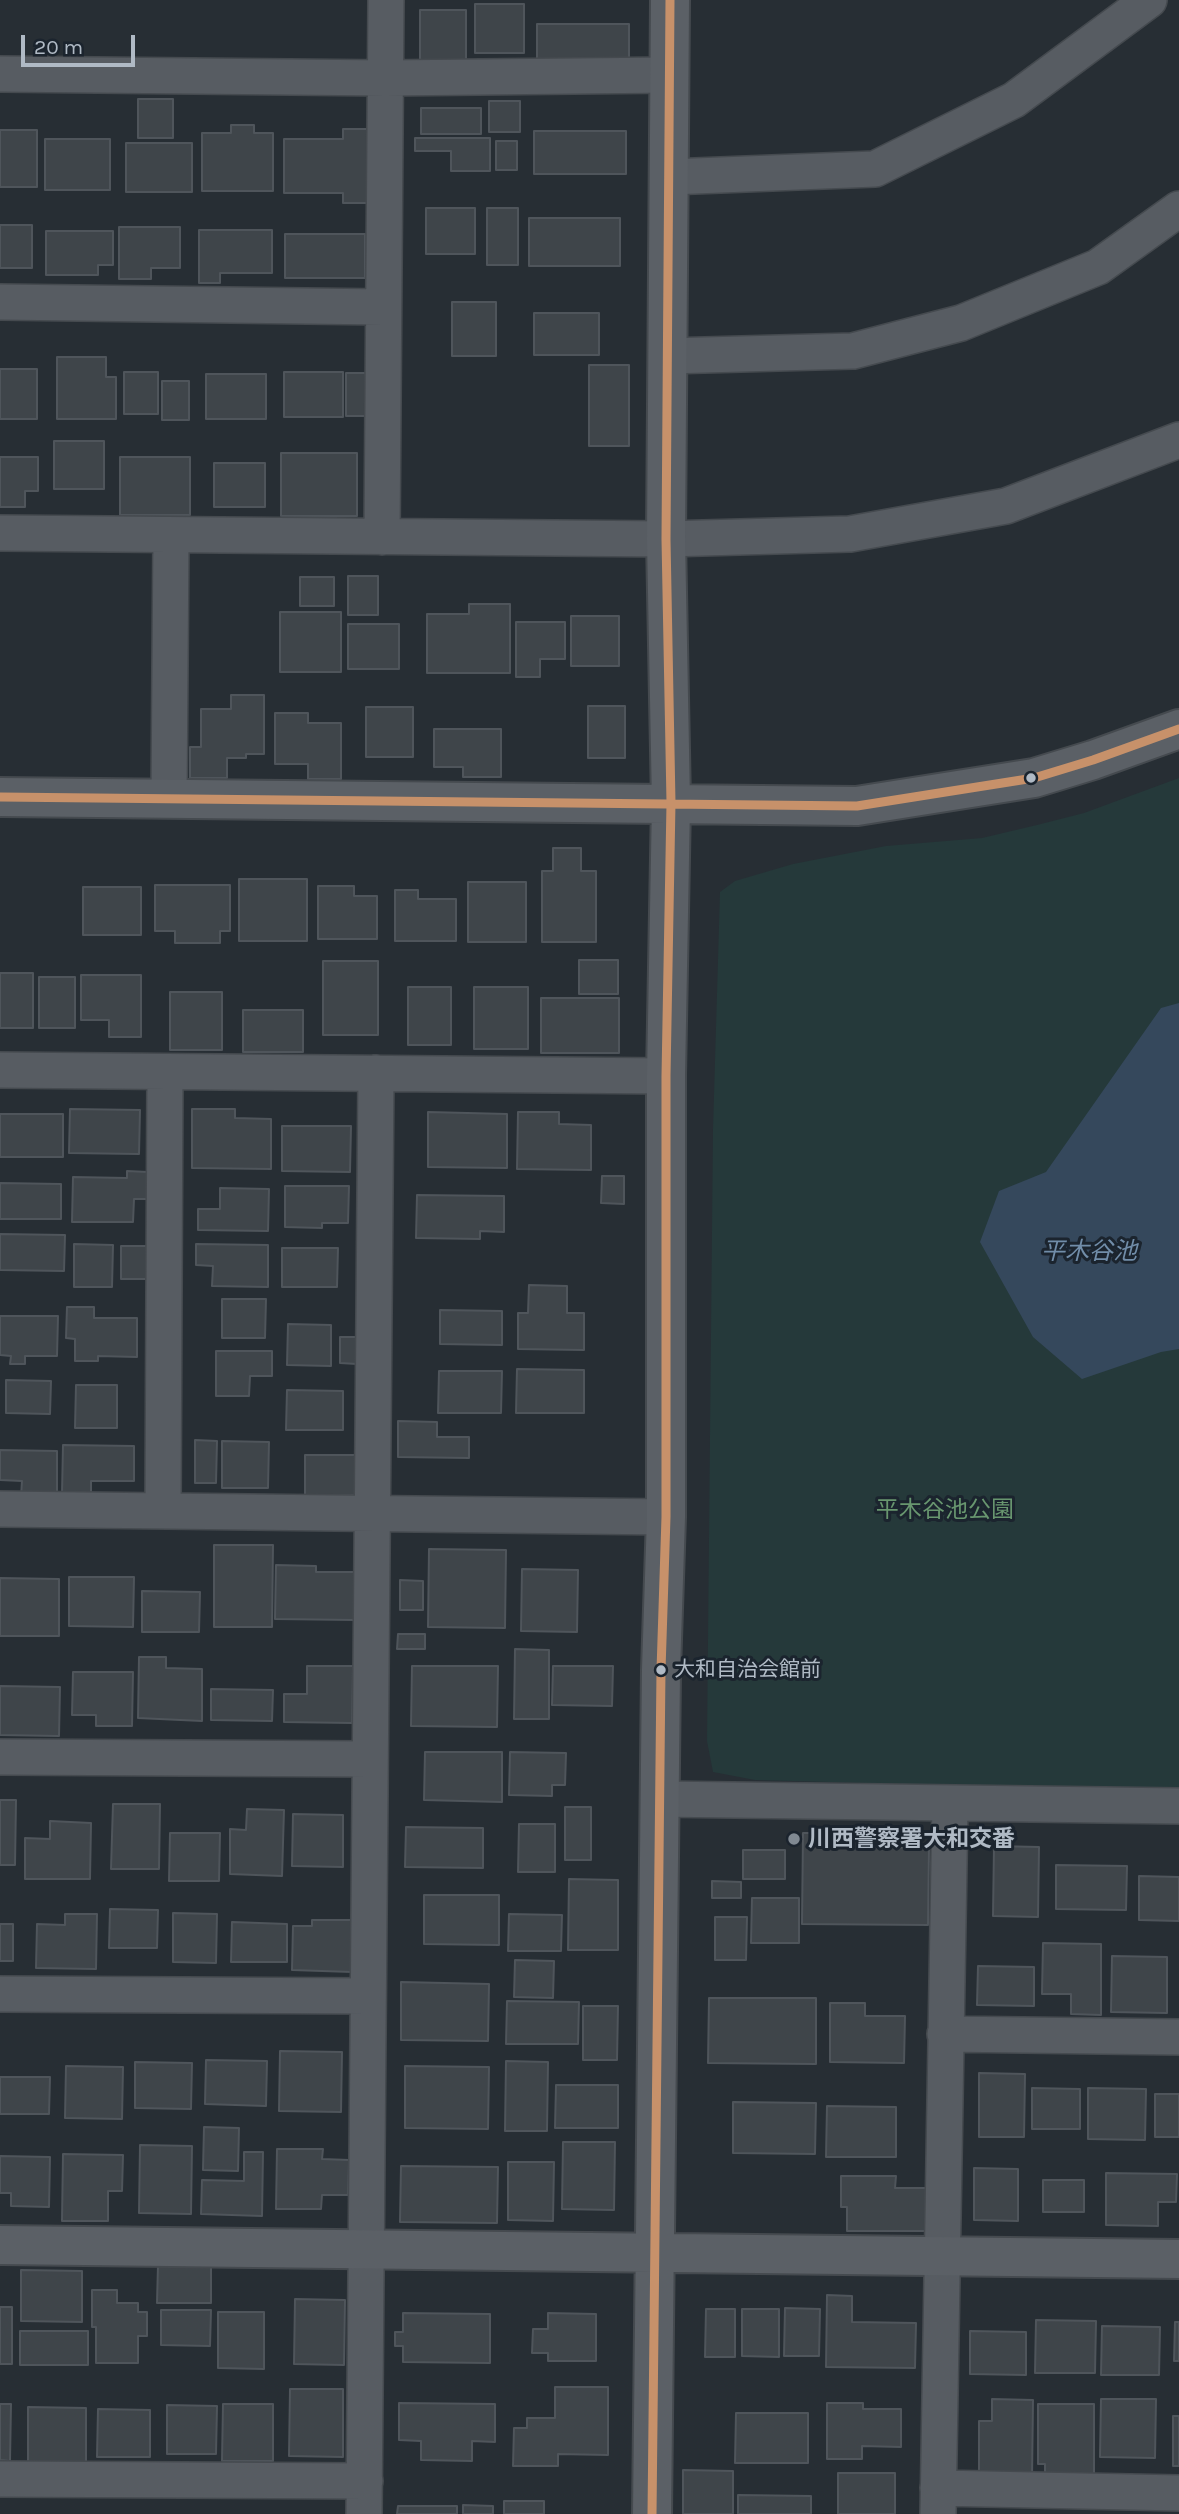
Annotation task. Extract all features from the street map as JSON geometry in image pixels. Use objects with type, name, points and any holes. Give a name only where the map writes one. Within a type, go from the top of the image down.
[{"type":"street","points":[[382,537],[386,0]]},
{"type":"street","points":[[652,2514],[659,1798],[666,1517],[666,1076],[671,803],[666,539],[670,0]]},
{"type":"street","points":[[669,177],[875,169],[1014,100],[1149,0]]},
{"type":"street","points":[[0,74],[386,78],[670,75]]},
{"type":"street","points":[[667,356],[853,351],[961,323],[1098,267],[1179,209]]},
{"type":"street","points":[[0,302],[383,307]]},
{"type":"street","points":[[0,533],[666,539],[850,534],[1006,506],[1179,440]]},
{"type":"street","points":[[169,798],[171,535]]},
{"type":"street","points":[[0,797],[857,806],[1034,778],[1179,729]]},
{"type":"street","points":[[0,1070],[666,1076]]},
{"type":"street","points":[[163,1511],[165,1072]]},
{"type":"street","points":[[0,2479],[365,2498],[376,1073]]},
{"type":"street","points":[[0,1509],[666,1517]]},
{"type":"street","points":[[0,1756],[370,1759]]},
{"type":"street","points":[[659,1798],[1179,1806]]},
{"type":"street","points":[[950,1804],[938,2501],[1179,2493]]},
{"type":"street","points":[[0,1994],[368,1996]]},
{"type":"street","points":[[945,2034],[1179,2037]]},
{"type":"street","points":[[0,2245],[1179,2259]]},
{"type":"green space","name":"平木谷池公園","points":[[1179,778],[1179,1788],[1012,1787],[755,1780],[713,1772],[707,1741],[713,1129],[720,892],[735,881],[793,864],[886,846],[982,838],[1037,825],[1084,813]]},
{"type":"water","name":"平木谷池","points":[[1179,1003],[1179,1349],[1161,1352],[1082,1379],[1033,1337],[980,1242],[999,1191],[1046,1172],[1161,1008]]},
{"type":"building","points":[[475,4],[524,4],[524,53],[475,53]]},
{"type":"building","points":[[420,10],[466,10],[466,63],[420,63]]},
{"type":"building","points":[[537,24],[629,24],[629,66],[537,66]]},
{"type":"building","points":[[138,99],[173,99],[173,138],[138,138]]},
{"type":"building","points":[[489,101],[520,101],[520,132],[489,132]]},
{"type":"building","points":[[421,108],[481,108],[481,134],[421,134]]},
{"type":"building","points":[[231,125],[254,125],[254,133],[273,133],[273,191],[202,191],[202,133],[231,133]]},
{"type":"building","points":[[343,129],[373,129],[373,203],[343,203],[343,193],[284,193],[284,139],[343,139]]},
{"type":"building","points":[[0,130],[37,130],[37,187],[0,187]]},
{"type":"building","points":[[534,131],[626,131],[626,174],[534,174]]},
{"type":"building","points":[[415,138],[490,138],[490,171],[451,171],[451,151],[415,151]]},
{"type":"building","points":[[45,139],[110,139],[110,190],[45,190]]},
{"type":"building","points":[[496,141],[517,141],[517,170],[496,170]]},
{"type":"building","points":[[126,143],[192,143],[192,192],[126,192]]},
{"type":"building","points":[[426,208],[475,208],[475,254],[426,254]]},
{"type":"building","points":[[487,208],[518,208],[518,265],[487,265]]},
{"type":"building","points":[[529,218],[620,218],[620,266],[529,266]]},
{"type":"building","points":[[0,225],[32,225],[32,268],[0,268]]},
{"type":"building","points":[[119,227],[180,227],[180,268],[151,268],[151,279],[119,279]]},
{"type":"building","points":[[199,230],[272,230],[272,273],[220,273],[220,283],[199,283]]},
{"type":"building","points":[[46,231],[113,231],[113,265],[98,265],[98,275],[46,275]]},
{"type":"building","points":[[285,234],[365,234],[365,278],[285,278]]},
{"type":"building","points":[[452,302],[496,302],[496,356],[452,356]]},
{"type":"building","points":[[534,313],[599,313],[599,355],[534,355]]},
{"type":"building","points":[[57,357],[106,357],[106,377],[116,377],[116,419],[57,419]]},
{"type":"building","points":[[589,365],[629,365],[629,446],[589,446]]},
{"type":"building","points":[[0,369],[37,369],[37,419],[0,419]]},
{"type":"building","points":[[124,372],[158,372],[158,414],[124,414]]},
{"type":"building","points":[[284,372],[343,372],[343,417],[284,417]]},
{"type":"building","points":[[346,373],[369,373],[369,416],[346,416]]},
{"type":"building","points":[[206,374],[266,374],[266,419],[206,419]]},
{"type":"building","points":[[162,381],[189,381],[189,420],[162,420]]},
{"type":"building","points":[[54,441],[104,441],[104,489],[54,489]]},
{"type":"building","points":[[281,453],[357,453],[357,516],[281,516]]},
{"type":"building","points":[[0,457],[38,457],[38,491],[25,491],[25,507],[0,507]]},
{"type":"building","points":[[120,457],[190,457],[190,515],[120,515]]},
{"type":"building","points":[[214,463],[265,463],[265,507],[214,507]]},
{"type":"building","points":[[348,576],[378,576],[378,615],[348,615]]},
{"type":"building","points":[[300,577],[334,577],[334,606],[300,606]]},
{"type":"building","points":[[469,604],[510,604],[510,673],[427,673],[427,614],[469,614]]},
{"type":"building","points":[[280,612],[341,612],[341,672],[280,672]]},
{"type":"building","points":[[571,616],[619,616],[619,666],[571,666]]},
{"type":"building","points":[[516,622],[565,622],[565,659],[540,659],[540,677],[516,677]]},
{"type":"building","points":[[348,624],[399,624],[399,669],[348,669]]},
{"type":"building","points":[[231,695],[264,695],[264,754],[227,758],[227,778],[190,778],[190,747],[201,747],[201,709],[231,709]]},
{"type":"building","points":[[588,706],[625,706],[625,758],[588,758]]},
{"type":"building","points":[[366,707],[413,707],[413,757],[366,757]]},
{"type":"building","points":[[275,713],[308,713],[308,723],[341,723],[341,779],[308,779],[308,764],[275,764]]},
{"type":"building","points":[[434,729],[501,729],[501,777],[463,777],[463,767],[434,767]]},
{"type":"building","points":[[553,848],[581,848],[581,871],[596,871],[596,942],[542,942],[542,871],[553,871]]},
{"type":"building","points":[[239,879],[307,879],[307,941],[239,941]]},
{"type":"building","points":[[468,882],[526,882],[526,942],[468,942]]},
{"type":"building","points":[[155,885],[230,885],[230,931],[220,931],[220,943],[175,943],[175,931],[155,931]]},
{"type":"building","points":[[318,886],[354,886],[354,896],[377,896],[377,939],[318,939]]},
{"type":"building","points":[[83,887],[141,887],[141,935],[83,935]]},
{"type":"building","points":[[395,890],[418,890],[418,899],[456,899],[456,941],[395,941]]},
{"type":"building","points":[[579,960],[618,960],[618,994],[579,994]]},
{"type":"building","points":[[323,961],[378,961],[378,1035],[323,1035]]},
{"type":"building","points":[[0,973],[33,973],[33,1028],[0,1028]]},
{"type":"building","points":[[81,975],[141,975],[141,1037],[109,1037],[109,1020],[81,1020]]},
{"type":"building","points":[[39,977],[75,977],[75,1028],[39,1028]]},
{"type":"building","points":[[408,987],[451,987],[451,1045],[408,1045]]},
{"type":"building","points":[[474,987],[528,987],[528,1049],[474,1049]]},
{"type":"building","points":[[170,992],[222,992],[222,1050],[170,1050]]},
{"type":"building","points":[[541,998],[619,998],[619,1053],[541,1053]]},
{"type":"building","points":[[243,1010],[303,1010],[303,1052],[243,1052]]},
{"type":"building","points":[[70,1109],[140,1110],[139,1154],[69,1153]]},
{"type":"building","points":[[192,1109],[235,1109],[235,1118],[271,1119],[271,1169],[192,1168]]},
{"type":"building","points":[[428,1112],[507,1114],[507,1168],[428,1167]]},
{"type":"building","points":[[518,1112],[559,1112],[559,1124],[591,1125],[591,1170],[517,1169]]},
{"type":"building","points":[[0,1114],[63,1114],[63,1157],[0,1157]]},
{"type":"building","points":[[282,1126],[351,1126],[350,1172],[282,1171]]},
{"type":"building","points":[[127,1171],[148,1172],[148,1199],[134,1199],[133,1222],[72,1222],[73,1177],[127,1178]]},
{"type":"building","points":[[602,1176],[624,1176],[624,1204],[601,1203]]},
{"type":"building","points":[[0,1183],[61,1184],[61,1219],[0,1219]]},
{"type":"building","points":[[285,1186],[349,1186],[348,1223],[322,1223],[322,1228],[285,1227]]},
{"type":"building","points":[[220,1188],[269,1189],[268,1231],[198,1230],[198,1209],[220,1209]]},
{"type":"building","points":[[417,1195],[504,1196],[504,1232],[480,1231],[480,1239],[416,1238]]},
{"type":"building","points":[[0,1234],[65,1235],[64,1271],[0,1270]]},
{"type":"building","points":[[74,1244],[113,1245],[112,1287],[74,1287]]},
{"type":"building","points":[[196,1244],[268,1245],[268,1287],[212,1286],[213,1266],[196,1265]]},
{"type":"building","points":[[121,1246],[148,1246],[147,1279],[121,1279]]},
{"type":"building","points":[[282,1248],[338,1248],[337,1287],[282,1287]]},
{"type":"building","points":[[529,1285],[567,1286],[567,1313],[584,1313],[584,1350],[518,1349],[518,1313],[528,1313]]},
{"type":"building","points":[[222,1299],[266,1299],[265,1338],[222,1338]]},
{"type":"building","points":[[67,1307],[94,1307],[94,1318],[137,1318],[137,1357],[98,1356],[98,1361],[75,1361],[75,1339],[66,1338]]},
{"type":"building","points":[[440,1310],[502,1311],[502,1345],[440,1344]]},
{"type":"building","points":[[0,1316],[58,1316],[57,1356],[25,1356],[25,1364],[10,1364],[11,1356],[0,1355]]},
{"type":"building","points":[[288,1324],[331,1325],[331,1366],[287,1365]]},
{"type":"building","points":[[340,1337],[357,1337],[357,1364],[340,1363]]},
{"type":"building","points":[[216,1351],[272,1351],[272,1376],[250,1376],[249,1396],[216,1396]]},
{"type":"building","points":[[517,1369],[584,1370],[584,1413],[516,1413]]},
{"type":"building","points":[[439,1371],[502,1371],[501,1413],[438,1413]]},
{"type":"building","points":[[6,1380],[51,1381],[50,1414],[6,1413]]},
{"type":"building","points":[[76,1385],[117,1385],[117,1428],[75,1428]]},
{"type":"building","points":[[287,1390],[343,1391],[343,1430],[286,1430]]},
{"type":"building","points":[[398,1421],[437,1422],[437,1437],[469,1437],[469,1458],[398,1457]]},
{"type":"building","points":[[195,1440],[217,1441],[216,1483],[195,1483]]},
{"type":"building","points":[[222,1441],[269,1442],[268,1488],[222,1488]]},
{"type":"building","points":[[63,1445],[134,1446],[134,1481],[91,1481],[91,1494],[62,1494]]},
{"type":"building","points":[[0,1450],[57,1451],[57,1497],[21,1497],[22,1481],[0,1480]]},
{"type":"building","points":[[305,1455],[357,1455],[357,1495],[305,1495]]},
{"type":"building","points":[[214,1545],[273,1545],[272,1627],[214,1627]]},
{"type":"building","points":[[429,1549],[506,1550],[505,1628],[428,1627]]},
{"type":"building","points":[[276,1565],[316,1566],[316,1572],[355,1572],[355,1620],[275,1619]]},
{"type":"building","points":[[522,1569],[578,1570],[577,1632],[521,1631]]},
{"type":"building","points":[[69,1577],[134,1577],[133,1627],[69,1626]]},
{"type":"building","points":[[0,1578],[59,1579],[59,1636],[0,1636]]},
{"type":"building","points":[[400,1580],[423,1581],[423,1610],[400,1610]]},
{"type":"building","points":[[142,1591],[200,1592],[199,1632],[142,1632]]},
{"type":"building","points":[[398,1634],[425,1634],[425,1649],[397,1649]]},
{"type":"building","points":[[515,1649],[549,1650],[549,1719],[514,1719]]},
{"type":"building","points":[[139,1657],[166,1657],[166,1668],[202,1669],[202,1721],[138,1718]]},
{"type":"building","points":[[307,1666],[353,1666],[352,1723],[284,1722],[284,1694],[307,1694]]},
{"type":"building","points":[[412,1666],[498,1666],[497,1727],[411,1726]]},
{"type":"building","points":[[553,1666],[613,1666],[612,1706],[552,1705]]},
{"type":"building","points":[[73,1672],[133,1672],[132,1726],[96,1726],[96,1715],[72,1715]]},
{"type":"building","points":[[0,1686],[60,1687],[59,1736],[0,1735]]},
{"type":"building","points":[[211,1689],[273,1690],[272,1721],[211,1720]]},
{"type":"building","points":[[425,1752],[502,1752],[502,1802],[424,1800]]},
{"type":"building","points":[[510,1752],[566,1753],[565,1785],[552,1785],[552,1796],[509,1795]]},
{"type":"building","points":[[0,1800],[16,1800],[15,1865],[0,1865]]},
{"type":"building","points":[[113,1804],[160,1804],[159,1869],[111,1869]]},
{"type":"building","points":[[565,1807],[591,1807],[591,1860],[565,1860]]},
{"type":"building","points":[[247,1809],[284,1810],[282,1876],[230,1874],[230,1829],[246,1830]]},
{"type":"building","points":[[293,1814],[343,1815],[343,1867],[292,1866]]},
{"type":"building","points":[[50,1821],[91,1823],[90,1879],[25,1879],[25,1838],[50,1839]]},
{"type":"building","points":[[519,1824],[555,1824],[555,1872],[518,1872]]},
{"type":"building","points":[[406,1827],[483,1828],[483,1868],[405,1867]]},
{"type":"building","points":[[170,1833],[220,1833],[219,1881],[169,1881]]},
{"type":"building","points":[[803,1833],[865,1833],[865,1847],[929,1848],[928,1925],[802,1924]]},
{"type":"building","points":[[994,1846],[1039,1847],[1038,1917],[993,1916]]},
{"type":"building","points":[[743,1850],[785,1850],[785,1879],[743,1879]]},
{"type":"building","points":[[1056,1865],[1127,1866],[1126,1910],[1056,1909]]},
{"type":"building","points":[[1139,1876],[1179,1877],[1179,1921],[1139,1920]]},
{"type":"building","points":[[569,1879],[618,1880],[618,1950],[568,1950]]},
{"type":"building","points":[[712,1881],[741,1882],[741,1898],[712,1898]]},
{"type":"building","points":[[424,1895],[499,1895],[499,1945],[424,1944]]},
{"type":"building","points":[[752,1898],[799,1898],[799,1943],[751,1943]]},
{"type":"building","points":[[110,1909],[158,1910],[157,1948],[109,1948]]},
{"type":"building","points":[[173,1913],[217,1914],[216,1963],[173,1962]]},
{"type":"building","points":[[65,1914],[97,1914],[96,1969],[36,1968],[37,1924],[65,1925]]},
{"type":"building","points":[[509,1914],[562,1915],[561,1951],[508,1951]]},
{"type":"building","points":[[715,1917],[747,1917],[746,1960],[715,1960]]},
{"type":"building","points":[[312,1920],[353,1920],[352,1972],[292,1970],[293,1926],[312,1926]]},
{"type":"building","points":[[232,1922],[287,1924],[287,1962],[231,1962]]},
{"type":"building","points":[[0,1924],[13,1924],[13,1961],[0,1961]]},
{"type":"building","points":[[1043,1943],[1101,1944],[1101,2015],[1071,2014],[1071,1994],[1042,1994]]},
{"type":"building","points":[[1112,1956],[1167,1957],[1167,2013],[1111,2012]]},
{"type":"building","points":[[515,1960],[554,1961],[553,1998],[514,1997]]},
{"type":"building","points":[[978,1966],[1034,1967],[1034,2006],[977,2005]]},
{"type":"building","points":[[401,1982],[489,1984],[488,2041],[401,2040]]},
{"type":"building","points":[[709,1998],[816,1998],[816,2064],[708,2063]]},
{"type":"building","points":[[507,2001],[579,2002],[578,2044],[506,2044]]},
{"type":"building","points":[[830,2003],[865,2003],[865,2016],[905,2016],[904,2063],[830,2062]]},
{"type":"building","points":[[583,2006],[618,2006],[617,2060],[583,2060]]},
{"type":"building","points":[[280,2051],[342,2052],[341,2112],[279,2111]]},
{"type":"building","points":[[206,2060],[267,2061],[266,2106],[205,2104]]},
{"type":"building","points":[[506,2061],[548,2062],[547,2131],[505,2131]]},
{"type":"building","points":[[135,2062],[192,2063],[191,2109],[135,2108]]},
{"type":"building","points":[[66,2066],[123,2067],[122,2119],[65,2118]]},
{"type":"building","points":[[405,2066],[489,2067],[488,2129],[405,2128]]},
{"type":"building","points":[[979,2073],[1025,2074],[1024,2137],[979,2137]]},
{"type":"building","points":[[0,2077],[50,2077],[49,2114],[0,2114]]},
{"type":"building","points":[[556,2085],[618,2085],[618,2128],[555,2128]]},
{"type":"building","points":[[1032,2088],[1080,2089],[1080,2129],[1032,2129]]},
{"type":"building","points":[[1088,2088],[1146,2089],[1145,2140],[1088,2139]]},
{"type":"building","points":[[1155,2094],[1179,2094],[1179,2137],[1155,2137]]},
{"type":"building","points":[[733,2102],[816,2103],[815,2154],[733,2153]]},
{"type":"building","points":[[827,2106],[896,2107],[896,2157],[826,2157]]},
{"type":"building","points":[[204,2127],[239,2128],[238,2171],[203,2170]]},
{"type":"building","points":[[563,2142],[615,2142],[614,2210],[562,2209]]},
{"type":"building","points":[[140,2145],[192,2146],[191,2214],[139,2213]]},
{"type":"building","points":[[277,2149],[323,2149],[322,2159],[349,2160],[348,2195],[322,2195],[321,2209],[276,2209]]},
{"type":"building","points":[[244,2152],[263,2152],[262,2216],[201,2214],[202,2180],[244,2181]]},
{"type":"building","points":[[63,2154],[123,2155],[122,2191],[108,2191],[108,2221],[62,2221]]},
{"type":"building","points":[[0,2156],[50,2157],[49,2207],[11,2206],[11,2193],[0,2193]]},
{"type":"building","points":[[508,2162],[554,2162],[553,2221],[508,2220]]},
{"type":"building","points":[[401,2166],[498,2167],[497,2223],[400,2222]]},
{"type":"building","points":[[974,2168],[1018,2169],[1018,2221],[974,2220]]},
{"type":"building","points":[[1106,2173],[1177,2174],[1176,2202],[1158,2202],[1158,2226],[1106,2225]]},
{"type":"building","points":[[841,2176],[896,2176],[895,2188],[932,2188],[932,2231],[847,2231],[847,2207],[841,2207]]},
{"type":"building","points":[[1043,2180],[1084,2180],[1084,2212],[1043,2212]]},
{"type":"building","points":[[158,2265],[211,2266],[211,2303],[157,2303]]},
{"type":"building","points":[[21,2270],[82,2271],[82,2322],[21,2321]]},
{"type":"building","points":[[92,2290],[117,2290],[117,2303],[138,2303],[138,2312],[147,2312],[147,2336],[138,2336],[138,2363],[96,2363]]},
{"type":"building","points":[[827,2295],[852,2296],[852,2322],[916,2323],[915,2368],[826,2367]]},
{"type":"building","points":[[295,2299],[345,2300],[344,2365],[294,2364]]},
{"type":"building","points":[[0,2307],[12,2307],[12,2364],[0,2364]]},
{"type":"building","points":[[785,2308],[820,2309],[819,2356],[784,2356]]},
{"type":"building","points":[[706,2309],[735,2309],[735,2357],[705,2357]]},
{"type":"building","points":[[742,2309],[779,2309],[779,2357],[742,2356]]},
{"type":"building","points":[[161,2310],[211,2310],[210,2346],[161,2345]]},
{"type":"building","points":[[218,2312],[264,2312],[264,2369],[218,2368]]},
{"type":"building","points":[[403,2313],[490,2314],[490,2363],[403,2362],[403,2346],[395,2346],[395,2332],[403,2332]]},
{"type":"building","points":[[548,2313],[596,2314],[596,2361],[548,2361],[548,2353],[532,2353],[533,2329],[548,2329]]},
{"type":"building","points":[[1036,2320],[1096,2321],[1095,2373],[1035,2373]]},
{"type":"building","points":[[1175,2322],[1179,2322],[1179,2361],[1174,2361]]},
{"type":"building","points":[[1102,2326],[1160,2327],[1159,2375],[1101,2375]]},
{"type":"building","points":[[20,2331],[88,2331],[88,2365],[20,2365]]},
{"type":"building","points":[[970,2331],[1026,2332],[1026,2375],[970,2374]]},
{"type":"building","points":[[555,2387],[608,2387],[608,2455],[558,2454],[558,2466],[513,2466],[514,2428],[527,2428],[527,2418],[555,2418]]},
{"type":"building","points":[[290,2389],[343,2389],[343,2457],[289,2456]]},
{"type":"building","points":[[992,2399],[1033,2400],[1032,2478],[979,2478],[979,2421],[992,2421]]},
{"type":"building","points":[[1101,2399],[1156,2399],[1155,2458],[1100,2457]]},
{"type":"building","points":[[399,2403],[495,2404],[495,2442],[472,2441],[472,2461],[421,2460],[421,2441],[399,2440]]},
{"type":"building","points":[[827,2403],[863,2403],[863,2409],[901,2409],[901,2447],[862,2446],[862,2459],[827,2459]]},
{"type":"building","points":[[0,2404],[11,2404],[10,2461],[0,2460]]},
{"type":"building","points":[[223,2404],[273,2404],[273,2461],[222,2461]]},
{"type":"building","points":[[1038,2404],[1094,2404],[1094,2475],[1045,2474],[1045,2464],[1038,2464]]},
{"type":"building","points":[[167,2405],[217,2406],[216,2454],[167,2454]]},
{"type":"building","points":[[28,2407],[86,2408],[86,2463],[28,2463]]},
{"type":"building","points":[[98,2409],[150,2410],[150,2457],[97,2457]]},
{"type":"building","points":[[736,2413],[808,2413],[808,2463],[735,2463]]},
{"type":"building","points":[[1173,2416],[1179,2416],[1179,2466],[1173,2466]]},
{"type":"building","points":[[683,2470],[733,2471],[733,2514],[683,2514]]},
{"type":"building","points":[[838,2473],[895,2473],[895,2514],[838,2514]]},
{"type":"building","points":[[738,2495],[811,2496],[811,2514],[738,2514]]},
{"type":"building","points":[[504,2501],[544,2501],[544,2514],[504,2514]]},
{"type":"building","points":[[463,2505],[493,2506],[493,2514],[463,2514]]},
{"type":"building","points":[[398,2506],[457,2506],[457,2514],[397,2514]]},
{"type":"transit line","points":[[652,2514],[661,1670],[666,1517],[666,1076],[671,803],[666,539],[670,0]]},
{"type":"transit line","points":[[0,797],[857,806],[1034,778],[1179,729]]},
{"type":"place","name":"大和自治会館前","points":[[661,1670]]},
{"type":"place","name":"川西警察署大和交番","points":[[794,1839]]}]
